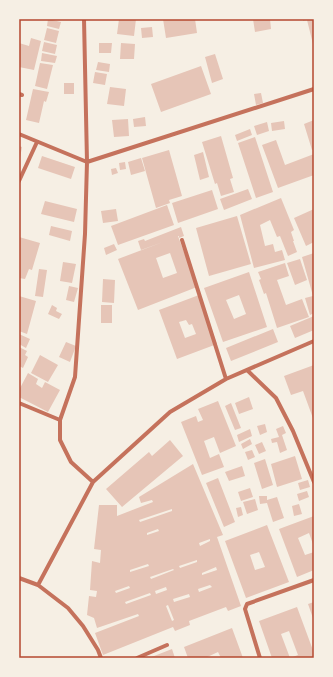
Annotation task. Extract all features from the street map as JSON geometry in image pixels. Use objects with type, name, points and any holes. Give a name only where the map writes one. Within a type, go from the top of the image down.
[{"type":"street","points":[[84,19],[87,162],[85,234],[75,377],[60,420],[60,440],[71,462],[93,482]]},
{"type":"street","points":[[19,134],[87,162],[314,89]]},
{"type":"street","points":[[19,181],[37,142]]},
{"type":"street","points":[[182,240],[226,379]]},
{"type":"street","points":[[38,585],[93,482],[170,412],[226,379],[314,341]]},
{"type":"street","points":[[247,370],[276,398],[293,431],[314,482]]},
{"type":"street","points":[[19,403],[60,420]]},
{"type":"street","points":[[19,578],[38,585],[68,608],[83,626],[98,650],[101,658]]},
{"type":"street","points":[[260,658],[245,609],[247,604],[314,580]]},
{"type":"street","points":[[137,658],[167,645]]},
{"type":"building","points":[[48,19],[61,22],[59,29],[47,26]]},
{"type":"building","points":[[119,19],[136,19],[134,36],[117,34]]},
{"type":"building","points":[[163,19],[195,19],[197,33],[166,38]]},
{"type":"building","points":[[253,19],[270,19],[271,29],[255,32]]},
{"type":"building","points":[[303,19],[314,19],[314,48],[307,20],[303,21]]},
{"type":"building","points":[[152,27],[153,37],[142,38],[141,28]]},
{"type":"building","points":[[47,28],[59,31],[56,43],[44,40]]},
{"type":"building","points":[[31,38],[41,41],[34,70],[19,67],[19,43],[29,46]]},
{"type":"building","points":[[44,42],[57,45],[55,54],[42,51]]},
{"type":"building","points":[[99,43],[112,43],[111,53],[99,53]]},
{"type":"building","points":[[121,43],[135,44],[134,59],[120,59]]},
{"type":"building","points":[[42,53],[57,56],[55,63],[41,61]]},
{"type":"building","points":[[215,54],[223,79],[212,83],[205,57]]},
{"type":"building","points":[[98,62],[110,64],[109,72],[96,70]]},
{"type":"building","points":[[40,63],[53,65],[47,89],[35,86]]},
{"type":"building","points":[[201,66],[211,94],[161,112],[151,84]]},
{"type":"building","points":[[95,72],[107,74],[105,85],[93,83]]},
{"type":"building","points":[[64,83],[74,83],[74,94],[64,94]]},
{"type":"building","points":[[110,87],[126,89],[124,106],[107,104]]},
{"type":"building","points":[[33,89],[49,92],[46,102],[44,101],[39,123],[26,120]]},
{"type":"building","points":[[261,93],[263,103],[256,105],[254,94]]},
{"type":"building","points":[[145,117],[146,126],[134,127],[133,119]]},
{"type":"building","points":[[128,119],[129,136],[114,137],[112,120]]},
{"type":"building","points":[[314,120],[314,149],[312,150],[304,124]]},
{"type":"building","points":[[284,121],[285,129],[272,131],[271,123]]},
{"type":"building","points":[[267,122],[269,131],[257,135],[254,126]]},
{"type":"building","points":[[250,129],[252,135],[237,141],[235,135]]},
{"type":"building","points":[[221,136],[233,178],[230,179],[234,192],[221,196],[217,183],[215,184],[202,142]]},
{"type":"building","points":[[255,137],[273,192],[256,198],[238,143]]},
{"type":"building","points":[[276,140],[285,165],[314,154],[314,175],[278,188],[262,145]]},
{"type":"building","points":[[19,146],[22,147],[20,158],[19,158]]},
{"type":"building","points":[[169,150],[182,196],[169,200],[170,203],[156,208],[142,158]]},
{"type":"building","points":[[203,152],[209,177],[200,180],[194,155]]},
{"type":"building","points":[[42,156],[75,167],[71,179],[38,168]]},
{"type":"building","points":[[141,158],[145,171],[131,175],[128,162]]},
{"type":"building","points":[[125,162],[126,169],[120,170],[119,163]]},
{"type":"building","points":[[116,168],[118,173],[112,175],[111,169]]},
{"type":"building","points":[[248,189],[252,199],[224,210],[220,199]]},
{"type":"building","points":[[212,190],[218,209],[178,223],[172,203]]},
{"type":"building","points":[[281,198],[294,230],[291,232],[297,252],[288,256],[280,236],[277,237],[270,220],[260,225],[265,246],[273,244],[275,252],[282,250],[285,260],[254,268],[240,215]]},
{"type":"building","points":[[45,201],[77,209],[74,222],[41,214]]},
{"type":"building","points":[[167,205],[174,225],[118,245],[111,226]]},
{"type":"building","points":[[116,209],[118,221],[103,223],[101,211]]},
{"type":"building","points":[[314,209],[314,242],[306,246],[294,218]]},
{"type":"building","points":[[237,216],[251,264],[209,276],[196,228]]},
{"type":"building","points":[[51,226],[72,231],[70,241],[49,235]]},
{"type":"building","points":[[181,227],[184,236],[179,238],[178,236],[197,287],[138,310],[118,259],[163,242],[141,250],[138,241],[144,239],[145,241]],"holes":[[[170,253],[177,273],[163,278],[156,258]]]},
{"type":"building","points":[[19,237],[40,243],[32,270],[29,269],[25,279],[19,278]]},
{"type":"building","points":[[114,244],[117,250],[106,255],[104,248]]},
{"type":"building","points":[[314,253],[314,313],[310,315],[305,298],[313,296],[302,257]]},
{"type":"building","points":[[300,259],[307,280],[295,285],[287,263]]},
{"type":"building","points":[[63,262],[76,264],[72,283],[60,281]]},
{"type":"building","points":[[285,263],[289,276],[277,280],[286,305],[302,299],[309,317],[277,328],[266,293],[264,294],[259,280],[261,279],[258,272]]},
{"type":"building","points":[[39,269],[47,270],[43,297],[35,296]]},
{"type":"building","points":[[249,272],[267,327],[223,342],[204,288]],"holes":[[[239,295],[246,314],[234,319],[226,300]]]},
{"type":"building","points":[[103,279],[115,280],[114,303],[102,302]]},
{"type":"building","points":[[69,286],[78,288],[74,302],[66,300]]},
{"type":"building","points":[[199,295],[217,344],[177,359],[159,310]],"holes":[[[186,320],[189,325],[192,324],[196,334],[185,338],[179,322]]]},
{"type":"building","points":[[19,296],[36,301],[27,334],[19,331]]},
{"type":"building","points":[[52,305],[57,308],[56,311],[62,314],[59,319],[48,314]]},
{"type":"building","points":[[101,305],[112,305],[112,323],[101,323]]},
{"type":"building","points":[[314,316],[314,330],[295,338],[290,326]]},
{"type":"building","points":[[273,329],[278,342],[231,361],[226,348]]},
{"type":"building","points":[[19,334],[30,339],[26,348],[19,344]]},
{"type":"building","points":[[66,342],[76,346],[70,362],[59,357]]},
{"type":"building","points":[[19,347],[27,351],[25,355],[28,357],[23,368],[19,366]]},
{"type":"building","points":[[40,355],[58,365],[48,382],[31,373]]},
{"type":"building","points":[[314,365],[314,421],[303,391],[291,395],[284,376]]},
{"type":"building","points":[[28,373],[38,379],[36,384],[42,388],[45,382],[60,390],[48,412],[19,397],[19,390]]},
{"type":"building","points":[[249,397],[253,409],[239,414],[235,403]]},
{"type":"building","points":[[218,401],[236,446],[220,453],[214,437],[204,441],[210,458],[219,454],[224,467],[202,475],[181,422],[196,416],[198,422],[203,420],[198,409]]},
{"type":"building","points":[[231,403],[241,428],[235,430],[225,406]]},
{"type":"building","points":[[265,424],[267,432],[260,435],[257,426]]},
{"type":"building","points":[[283,426],[286,433],[282,435],[287,450],[280,453],[277,442],[272,443],[271,439],[279,437],[276,429]]},
{"type":"building","points":[[250,429],[252,436],[239,442],[237,435]]},
{"type":"building","points":[[250,439],[252,444],[243,449],[241,444]]},
{"type":"building","points":[[170,440],[183,456],[122,507],[106,489],[149,452],[152,456]]},
{"type":"building","points":[[262,442],[266,451],[259,454],[255,445]]},
{"type":"building","points":[[252,450],[255,457],[248,460],[245,452]]},
{"type":"building","points":[[295,456],[302,479],[277,487],[271,464]]},
{"type":"building","points":[[265,459],[273,485],[262,489],[254,463]]},
{"type":"building","points":[[193,464],[223,535],[217,537],[241,606],[228,611],[226,607],[189,621],[190,625],[175,631],[173,627],[103,655],[95,633],[139,616],[138,614],[97,628],[94,618],[87,615],[89,596],[96,597],[97,591],[90,590],[92,561],[100,563],[101,550],[94,549],[99,505],[117,505],[117,516],[153,502],[152,500],[141,503],[139,497]],"holes":[[[172,509],[172,511],[140,522],[139,520]],[[158,529],[159,531],[147,535],[147,533]],[[210,539],[210,541],[200,546],[199,543]],[[197,560],[197,562],[180,568],[179,566]],[[148,564],[149,566],[130,572],[130,570]],[[216,567],[217,570],[202,575],[202,573]],[[173,569],[174,570],[151,579],[150,577]],[[210,585],[212,587],[199,592],[198,589]],[[129,586],[130,588],[116,593],[115,591]],[[166,587],[167,590],[156,594],[155,591]],[[150,593],[151,595],[126,604],[125,602]],[[189,594],[190,597],[174,602],[173,599]],[[168,605],[174,620],[172,621],[166,606]]]},
{"type":"building","points":[[242,466],[245,476],[229,481],[225,472]]},
{"type":"building","points":[[218,478],[235,522],[224,527],[206,483]]},
{"type":"building","points":[[308,480],[310,487],[300,490],[298,483]]},
{"type":"building","points":[[250,488],[253,497],[241,501],[238,492]]},
{"type":"building","points":[[307,491],[309,497],[299,501],[297,494]]},
{"type":"building","points":[[259,496],[267,496],[267,500],[277,497],[284,518],[273,522],[267,503],[260,504]]},
{"type":"building","points":[[255,499],[258,510],[247,514],[243,502]]},
{"type":"building","points":[[299,504],[302,514],[294,516],[292,506]]},
{"type":"building","points":[[241,507],[243,515],[238,517],[236,508]]},
{"type":"building","points":[[314,516],[314,547],[309,533],[298,538],[305,555],[314,552],[314,570],[297,577],[279,529]]},
{"type":"building","points":[[267,525],[289,582],[246,598],[225,541]],"holes":[[[259,552],[265,567],[255,570],[250,555]]]},
{"type":"building","points":[[314,602],[314,621],[308,604]]},
{"type":"building","points":[[297,607],[314,653],[314,657],[290,658],[272,658],[259,621]],"holes":[[[289,631],[298,655],[290,658],[281,634]]]},
{"type":"building","points":[[232,628],[243,658],[221,658],[218,652],[205,658],[188,658],[184,647]]},
{"type":"building","points":[[172,649],[175,658],[149,658]]}]
